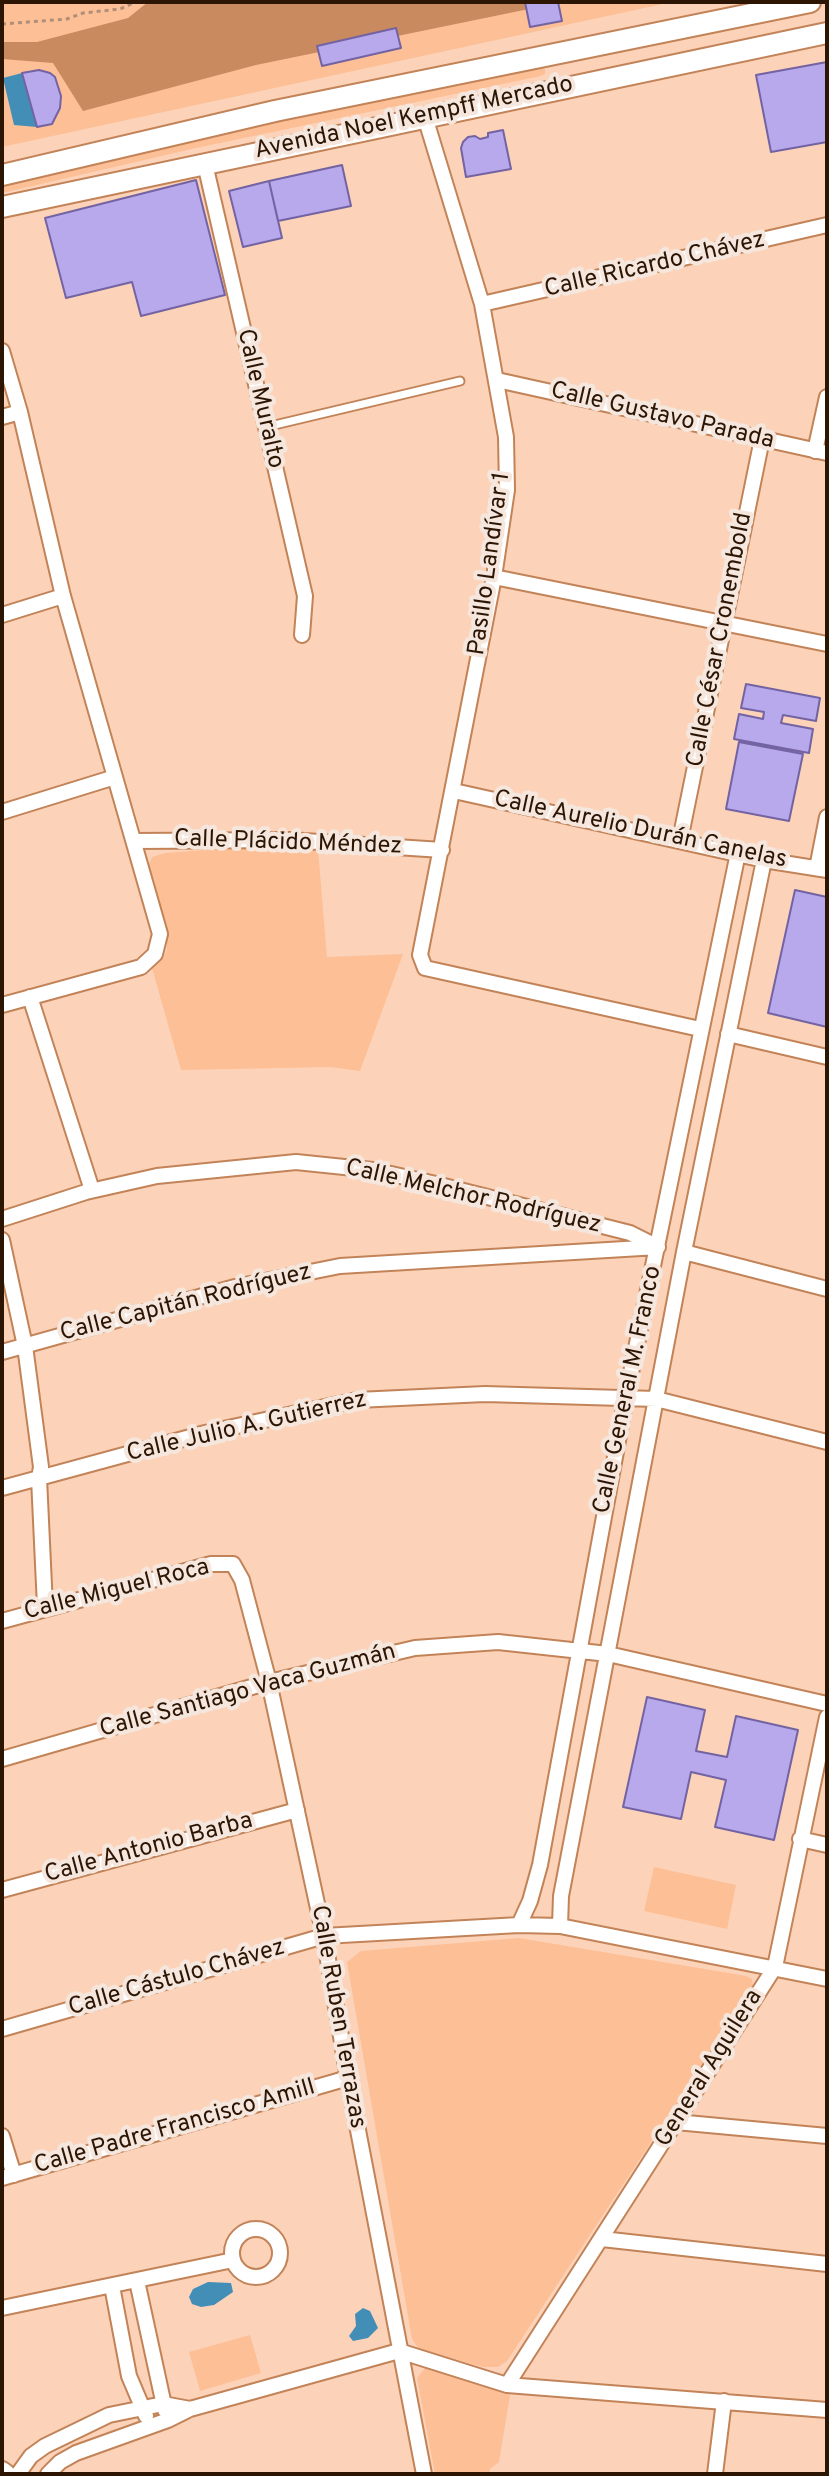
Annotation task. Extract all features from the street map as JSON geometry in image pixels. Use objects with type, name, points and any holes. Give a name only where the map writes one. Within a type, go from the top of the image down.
[{"type":"main road","name":"Avenida Noel Kempff Mercado","points":[[2,175],[275,111],[810,2]]},
{"type":"main road","name":"Avenida Noel Kempff Mercado","points":[[2,207],[827,33]]},
{"type":"main road","points":[[556,54],[564,87]]},
{"type":"street","name":"Pasillo Landívar 1","points":[[425,117],[482,304],[506,437],[507,490],[454,791],[420,955],[425,968],[700,1029]]},
{"type":"street","name":"Calle Muralto","points":[[205,164],[305,596],[302,635]]},
{"type":"street","name":"Calle Ricardo Chávez","points":[[482,304],[827,225]]},
{"type":"street","points":[[2,351],[20,412],[63,596],[160,934],[155,954],[141,967],[2,1005]]},
{"type":"street","name":"Calle Gustavo Parada","points":[[497,380],[821,452]]},
{"type":"street","points":[[821,452],[827,397]]},
{"type":"street","points":[[2,417],[20,412]]},
{"type":"street","name":"Calle César Cronembold","points":[[680,840],[762,439]]},
{"type":"street","points":[[494,577],[827,644]]},
{"type":"street","points":[[2,615],[63,596]]},
{"type":"street","points":[[2,812],[115,777]]},
{"type":"street","name":"Calle Aurelio Durán Canelas","points":[[454,791],[764,860],[822,869]]},
{"type":"street","points":[[822,869],[827,817]]},
{"type":"street","name":"Calle Plácido Méndez","points":[[134,841],[289,840],[442,850]]},
{"type":"street","name":"Calle General M. Franco","points":[[519,1925],[530,1901],[540,1865],[626,1397],[738,853]]},
{"type":"street","name":"Calle General M. Franco","points":[[560,1926],[561,1896],[684,1252],[764,860]]},
{"type":"street","points":[[722,929],[748,934]]},
{"type":"street","points":[[30,997],[92,1190]]},
{"type":"street","points":[[728,1034],[827,1057]]},
{"type":"street","name":"Calle Melchor Rodríguez","points":[[2,1219],[92,1190],[157,1176],[296,1162],[373,1170],[436,1184],[630,1233],[658,1247]]},
{"type":"street","points":[[2,1240],[25,1346],[41,1467],[45,1607]]},
{"type":"street","name":"Calle Capitán Rodríguez","points":[[2,1352],[235,1287],[340,1266],[658,1247]]},
{"type":"street","points":[[684,1252],[827,1289]]},
{"type":"street","name":"Calle Julio A. Gutierrez","points":[[2,1488],[205,1433],[357,1400],[485,1394],[656,1399],[827,1442]]},
{"type":"street","name":"Calle Miguel Roca","points":[[2,1621],[211,1564],[233,1564]]},
{"type":"street","name":"Calle Ruben Terrazas","points":[[233,1564],[242,1580],[269,1682],[324,1936],[424,2474]]},
{"type":"street","name":"Calle Santiago Vaca Guzmán","points":[[2,1759],[269,1682],[415,1648],[498,1642],[608,1654],[827,1704]]},
{"type":"street","name":"General Aguilera","points":[[507,2385],[775,1967],[827,1717]]},
{"type":"street","name":"Calle Antonio Barba","points":[[2,1890],[297,1810]]},
{"type":"street","points":[[800,1839],[827,1845]]},
{"type":"street","name":"Calle Cástulo Chávez","points":[[2,2029],[324,1936],[519,1925],[560,1926],[827,1979]]},
{"type":"street","name":"Calle Padre Francisco Amill","points":[[8,2177],[348,2078]]},
{"type":"street","points":[[676,2122],[827,2136]]},
{"type":"street","points":[[2,2136],[8,2177]]},
{"type":"street","points":[[602,2239],[827,2264]]},
{"type":"street","points":[[2,2308],[233,2260]]},
{"type":"street","points":[[137,2281],[168,2420]]},
{"type":"street","points":[[112,2286],[129,2376],[150,2425]]},
{"type":"street","points":[[48,2474],[76,2453],[190,2409],[399,2351],[507,2385],[827,2410]]},
{"type":"street","points":[[715,2474],[724,2401]]},
{"type":"street","points":[[18,2474],[31,2456],[45,2446],[109,2415],[163,2404],[190,2409]]},
{"type":"lane","points":[[266,427],[460,381]]},
{"type":"path","points":[[2,24],[67,19],[83,13],[120,9],[136,2]]},
{"type":"path","points":[[2,116],[3,124]]},
{"type":"shaded area","points":[[2,2],[672,2],[2,147]]},
{"type":"shaded area","points":[[148,2],[563,2],[256,65],[83,111],[53,63],[2,59],[2,42],[37,42],[128,18]]},
{"type":"shaded area","points":[[539,66],[545,69],[545,74],[541,76],[196,148],[2,193],[2,185],[102,160]]},
{"type":"shaded area","points":[[246,847],[318,849],[327,957],[403,954],[360,1071],[330,1067],[181,1070],[152,968],[164,957],[167,934],[148,866],[152,857],[165,853]]},
{"type":"shaded area","points":[[654,1867],[736,1885],[727,1929],[644,1911]]},
{"type":"shaded area","points":[[519,1938],[746,1976],[752,1979],[753,1987],[507,2361],[498,2367],[483,2367],[419,2349],[412,2339],[347,1962],[361,1951]]},
{"type":"shaded area","points":[[250,2335],[261,2373],[200,2391],[189,2352]]},
{"type":"shaded area","points":[[425,2368],[510,2395],[499,2462],[490,2469],[489,2474],[435,2474],[417,2378]]},
{"type":"water","points":[[22,73],[37,127],[14,125],[3,78]]},
{"type":"water","points":[[208,2282],[231,2283],[233,2292],[214,2305],[201,2307],[192,2304],[189,2297],[193,2289]]},
{"type":"water","points":[[363,2308],[370,2311],[378,2328],[368,2338],[353,2341],[349,2336],[356,2326],[355,2314]]},
{"type":"building","points":[[525,2],[558,2],[562,21],[530,27]]},
{"type":"building","points":[[396,28],[401,48],[322,66],[317,46]]},
{"type":"building","points":[[827,62],[827,142],[771,152],[756,75]]},
{"type":"building","points":[[39,70],[55,77],[61,96],[60,108],[52,124],[37,127],[22,73]]},
{"type":"building","points":[[503,130],[511,169],[466,177],[461,148],[463,142],[468,137],[480,139],[488,137],[488,133]]},
{"type":"building","points":[[342,165],[351,206],[278,221],[269,181]]},
{"type":"building","points":[[196,180],[225,295],[141,316],[132,282],[66,298],[45,218]]},
{"type":"building","points":[[269,181],[282,238],[243,247],[229,191]]},
{"type":"building","points":[[746,684],[820,698],[816,721],[783,715],[781,723],[813,729],[809,753],[734,739],[739,714],[763,719],[764,712],[741,708]]},
{"type":"building","points":[[739,742],[803,754],[789,821],[726,809]]},
{"type":"building","points":[[795,890],[827,897],[827,1027],[768,1013]]},
{"type":"building","points":[[647,1697],[705,1710],[696,1751],[727,1757],[736,1716],[798,1730],[774,1840],[715,1827],[726,1780],[691,1772],[681,1819],[623,1807]]}]
